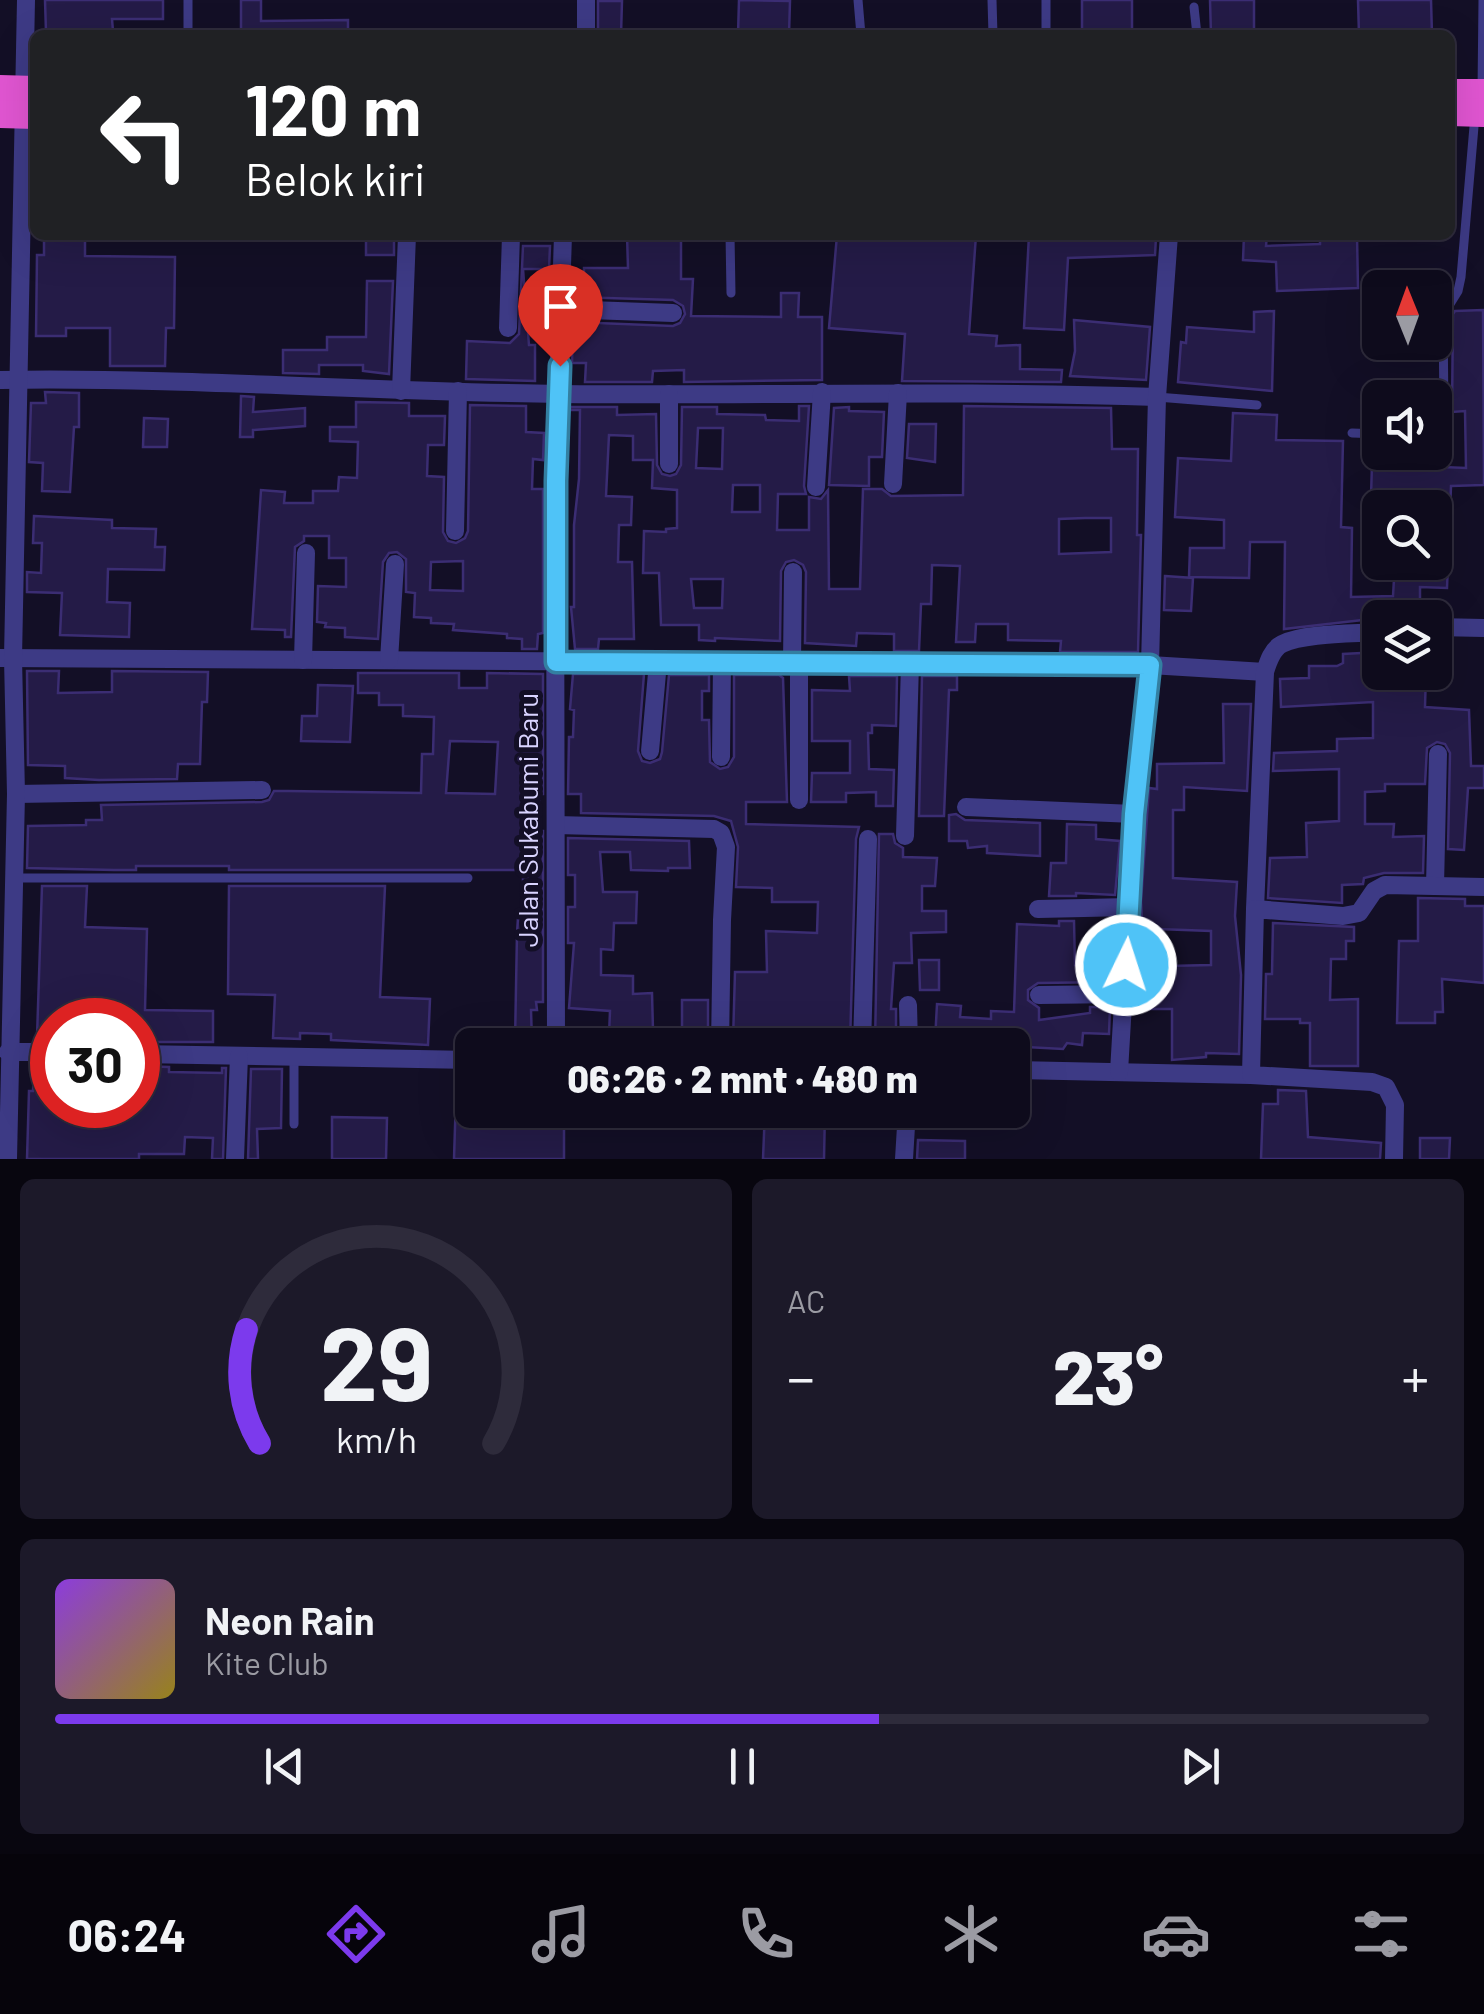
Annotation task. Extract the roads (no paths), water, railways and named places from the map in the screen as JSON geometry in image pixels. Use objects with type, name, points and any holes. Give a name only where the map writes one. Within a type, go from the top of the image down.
[{"type":"street","points":[[8,1159],[16,794],[6,658],[9,380],[26,0]]},
{"type":"street","points":[[586,0],[586,30]]},
{"type":"street","points":[[401,391],[407,240]]},
{"type":"street","points":[[508,328],[511,240]]},
{"type":"street","name":"Jalan Sukabumi Baru","points":[[556,1028],[558,394],[563,240]]},
{"type":"street","points":[[1120,1072],[1134,814],[1150,665],[1157,397],[1169,240]]},
{"type":"street","points":[[562,309],[673,313]]},
{"type":"street","points":[[9,380],[558,394],[1022,392],[1157,397]]},
{"type":"street","points":[[455,531],[458,391]]},
{"type":"street","points":[[816,487],[822,392]]},
{"type":"street","points":[[893,484],[898,393]]},
{"type":"street","points":[[669,394],[669,464]]},
{"type":"street","points":[[302,660],[306,553]]},
{"type":"street","points":[[389,660],[395,564]]},
{"type":"street","points":[[793,572],[799,800]]},
{"type":"street","points":[[1452,627],[1484,628]]},
{"type":"street","points":[[1251,1075],[1265,672],[1271,654],[1280,645],[1362,634]]},
{"type":"street","points":[[6,658],[1150,665],[1265,672]]},
{"type":"street","points":[[650,751],[658,662]]},
{"type":"street","points":[[721,757],[722,662]]},
{"type":"street","points":[[905,836],[910,664]]},
{"type":"street","points":[[1435,886],[1438,754]]},
{"type":"street","points":[[16,794],[262,790]]},
{"type":"street","points":[[966,807],[1134,814]]},
{"type":"street","points":[[556,825],[714,829],[722,833],[726,847],[720,1028]]},
{"type":"street","points":[[862,1028],[868,839]]},
{"type":"street","points":[[1255,910],[1343,916],[1359,912],[1374,891],[1385,885],[1484,887]]},
{"type":"street","points":[[1038,909],[1130,907]]},
{"type":"street","points":[[1038,995],[1124,994]]},
{"type":"street","points":[[908,1005],[909,1028]]},
{"type":"street","points":[[8,1052],[30,1052]]},
{"type":"street","points":[[160,1054],[455,1060]]},
{"type":"street","points":[[235,1159],[239,1056]]},
{"type":"street","points":[[1030,1070],[1372,1082],[1386,1087],[1396,1105],[1394,1159]]},
{"type":"street","points":[[904,1159],[906,1128]]},
{"type":"lane","points":[[188,0],[188,30]]},
{"type":"lane","points":[[858,0],[861,30]]},
{"type":"lane","points":[[992,0],[992,30]]},
{"type":"lane","points":[[1046,0],[1046,30]]},
{"type":"lane","points":[[1443,380],[1442,316],[1458,292],[1460,278],[1483,0]]},
{"type":"lane","points":[[1194,7],[1196,30]]},
{"type":"lane","points":[[730,240],[732,293]]},
{"type":"lane","points":[[1157,397],[1257,405]]},
{"type":"lane","points":[[1352,432],[1362,433]]},
{"type":"lane","points":[[13,878],[468,878]]},
{"type":"lane","points":[[294,1057],[294,1124]]}]
